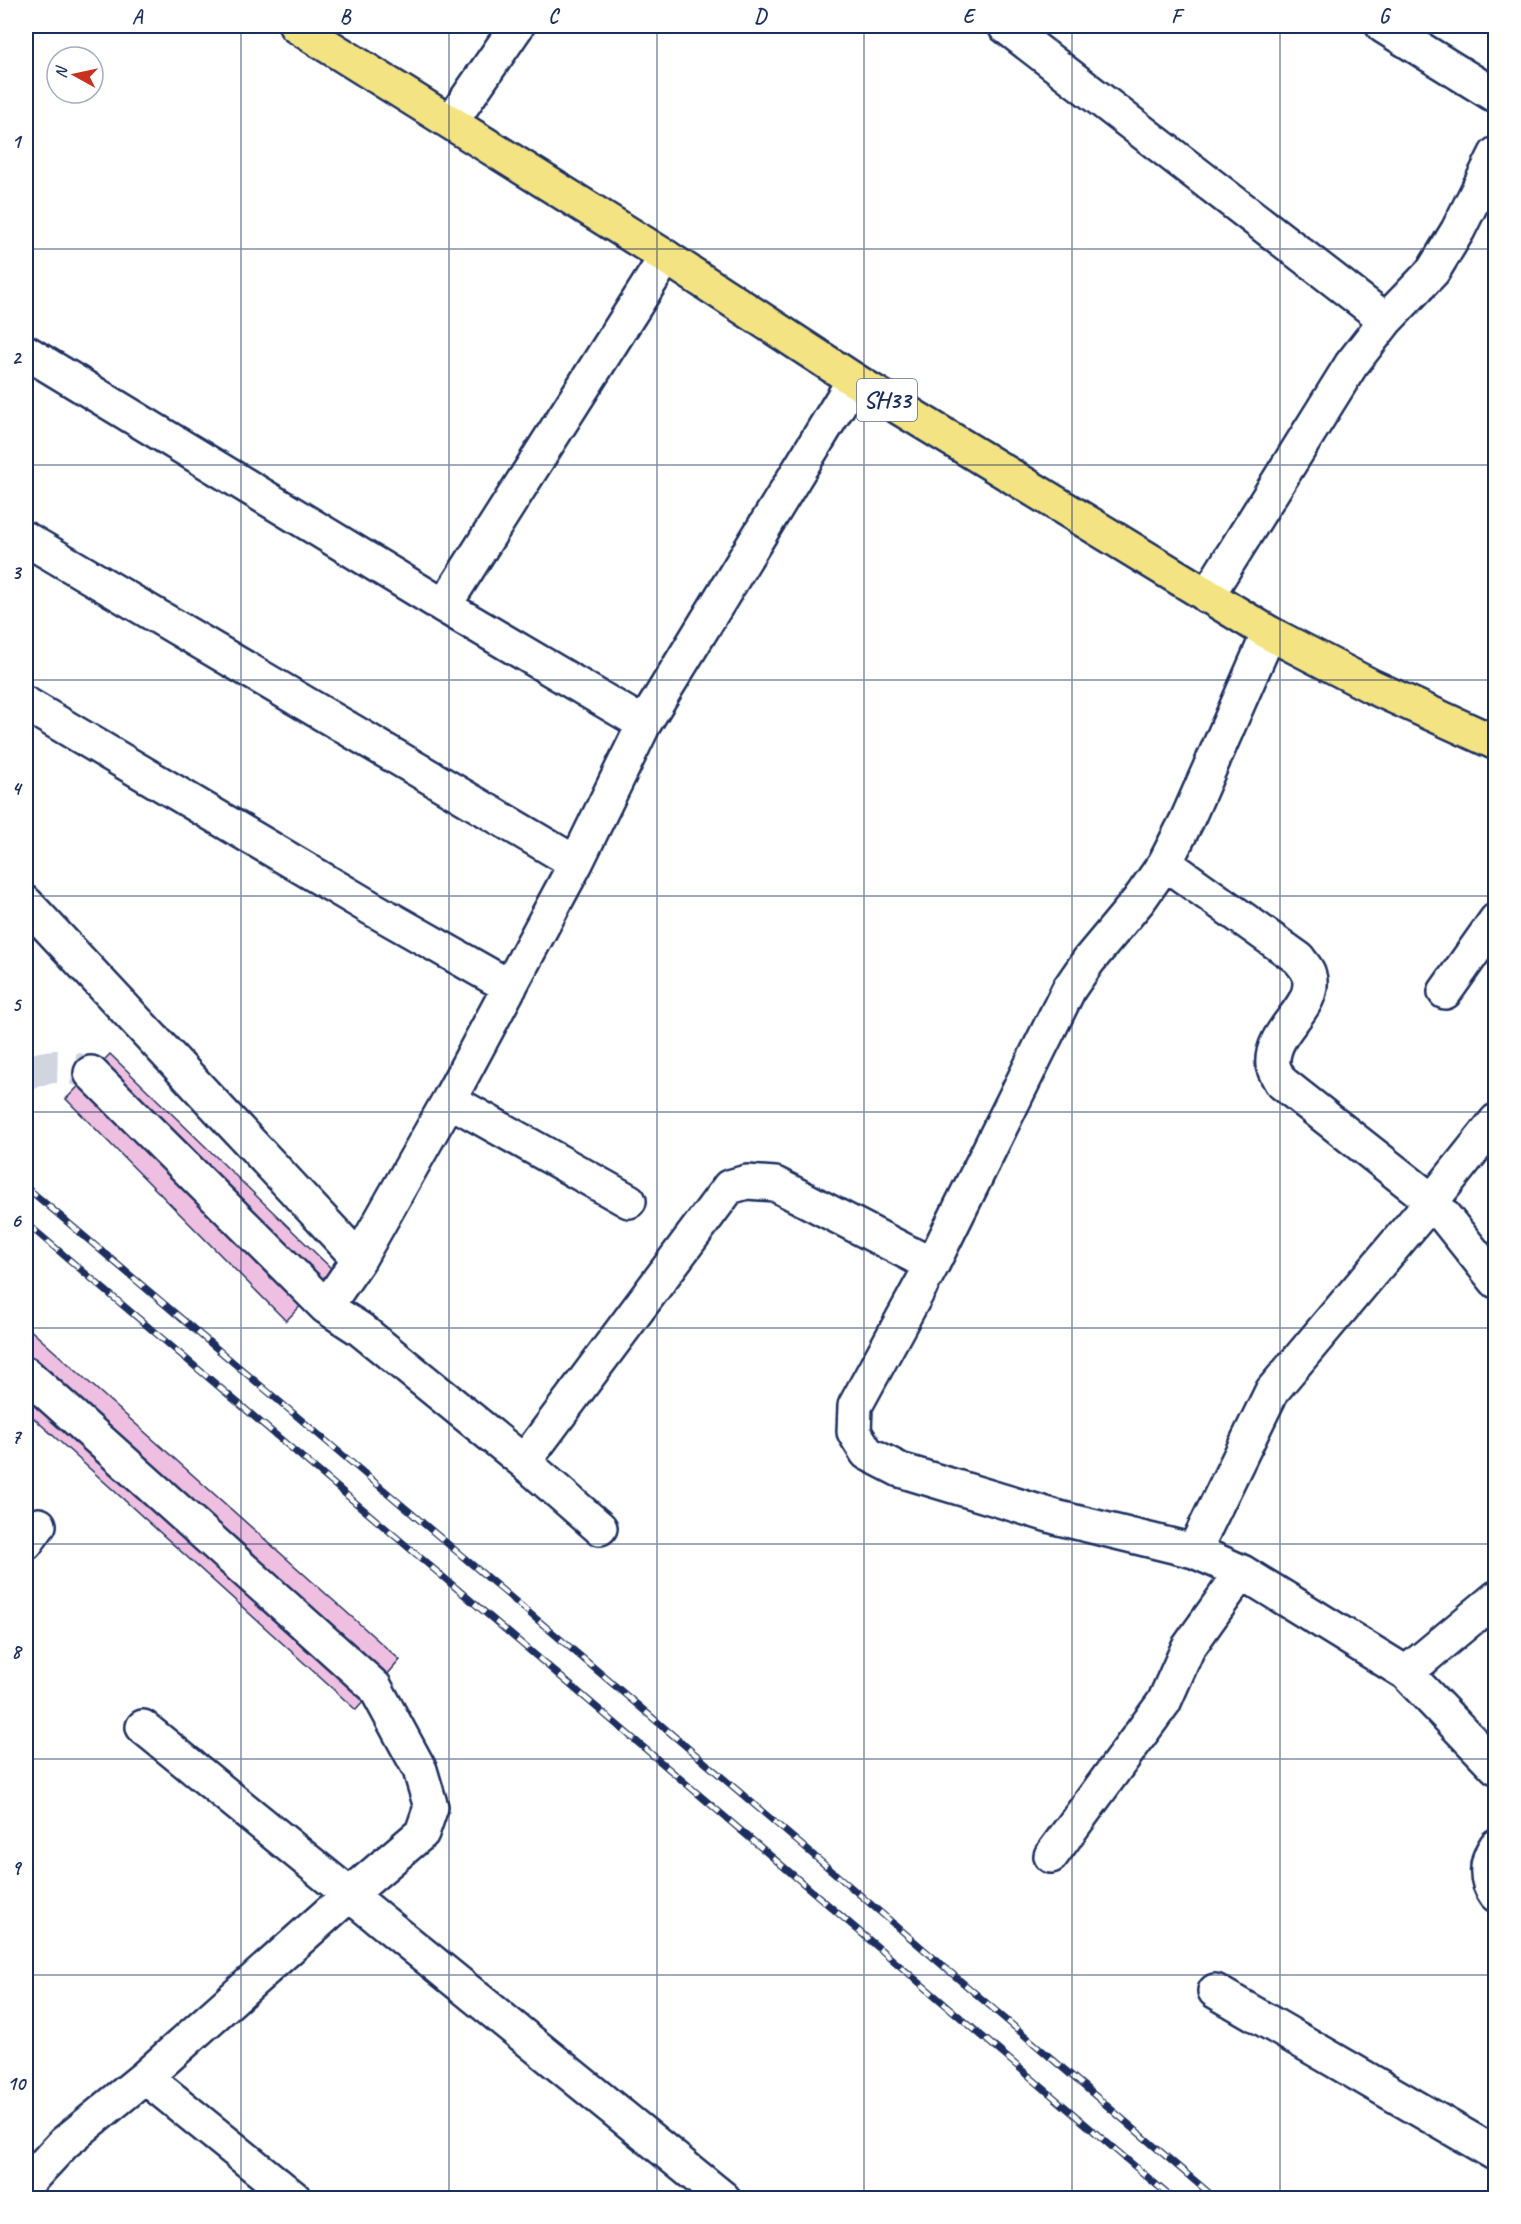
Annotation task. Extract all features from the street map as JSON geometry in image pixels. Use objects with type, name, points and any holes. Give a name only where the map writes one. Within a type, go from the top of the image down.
[{"type":"main road","name":"SH33","points":[[296,26],[666,257],[854,380],[1207,596],[1269,633],[1371,686],[1496,743]]},
{"type":"street","points":[[451,122],[517,26]]},
{"type":"street","points":[[1005,26],[1386,320]]},
{"type":"street","points":[[1383,26],[1496,96]]},
{"type":"street","points":[[1207,596],[1351,365],[1386,320],[1433,271],[1458,230],[1496,154]]},
{"type":"street","points":[[444,606],[666,257]]},
{"type":"street","points":[[26,352],[444,606],[644,724]]},
{"type":"street","points":[[326,1307],[359,1259],[449,1100],[576,862],[644,724],[854,380]]},
{"type":"street","points":[[26,539],[576,862]]},
{"type":"street","points":[[1269,633],[1187,820],[1165,863],[1069,989],[932,1265],[855,1407],[854,1432],[867,1453],[900,1470],[1025,1508],[1194,1551],[1242,1572],[1406,1674],[1496,1767]]},
{"type":"street","points":[[26,704],[289,860],[510,987]]},
{"type":"street","points":[[1165,863],[1299,959],[1309,973],[1311,989],[1304,1004],[1275,1046],[1273,1067],[1281,1082],[1432,1201],[1496,1281]]},
{"type":"street","points":[[26,903],[359,1259]]},
{"type":"street","points":[[1445,992],[1496,920]]},
{"type":"street","points":[[91,1073],[326,1307],[360,1329],[524,1462],[600,1528]]},
{"type":"street","points":[[449,1100],[629,1201]]},
{"type":"street","points":[[1194,1551],[1272,1391],[1432,1201],[1496,1121]]},
{"type":"street","points":[[524,1462],[729,1187],[747,1182],[775,1184],[932,1265]]},
{"type":"street","points":[[26,1374],[375,1688],[420,1770],[431,1807],[422,1833],[145,2077],[64,2143],[26,2184]]},
{"type":"street","points":[[1051,1856],[1164,1702],[1188,1648],[1242,1572]]},
{"type":"street","points":[[1406,1674],[1496,1598]]},
{"type":"street","points":[[142,1727],[723,2199]]},
{"type":"street","points":[[1496,1846],[1490,1855],[1487,1871],[1491,1889],[1496,1895]]},
{"type":"street","points":[[1215,1991],[1490,2143]]},
{"type":"street","points":[[145,2077],[294,2199]]},
{"type":"building","points":[[110,1054],[334,1271],[286,1321],[66,1099]]},
{"type":"building","points":[[26,1326],[400,1660],[356,1710],[26,1411]]},
{"type":"tunnel","points":[[26,1075],[42,1068],[58,1066],[91,1073]]},
{"type":"railway","points":[[26,1187],[1215,2198]]},
{"type":"railway","points":[[26,1223],[1172,2198]]}]
